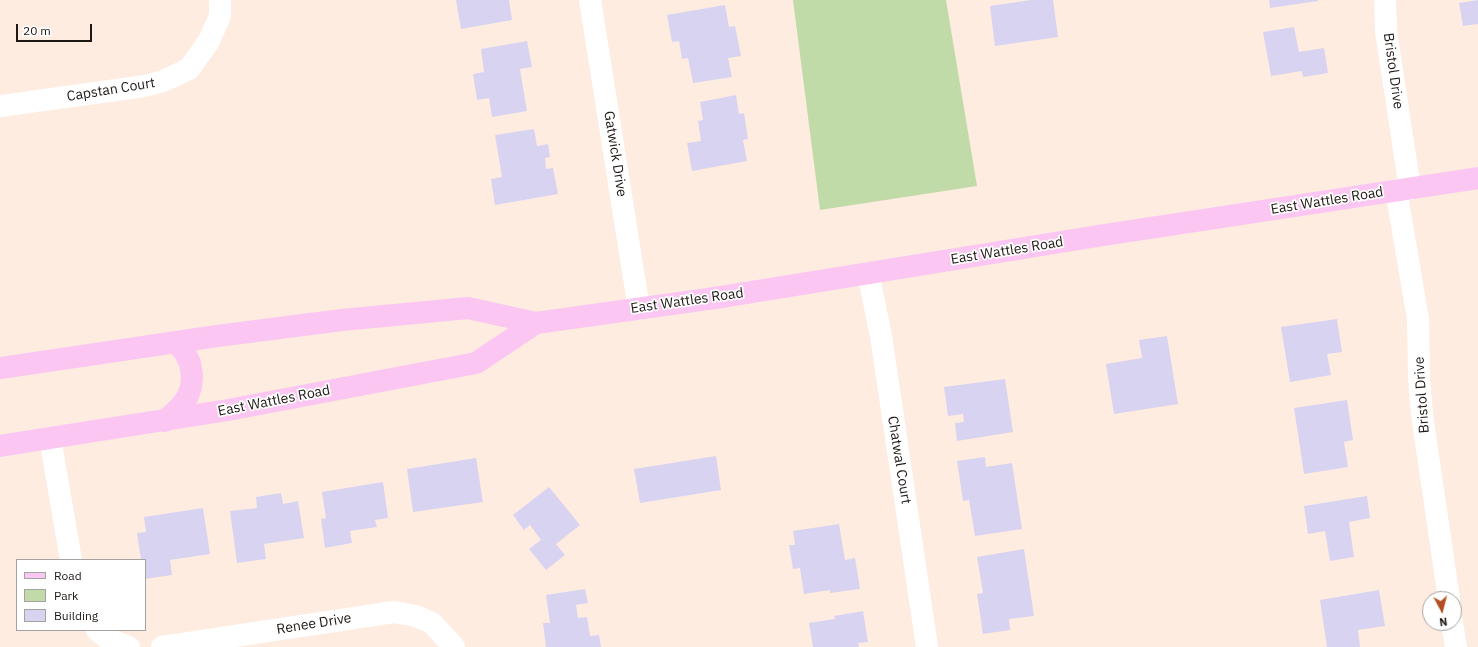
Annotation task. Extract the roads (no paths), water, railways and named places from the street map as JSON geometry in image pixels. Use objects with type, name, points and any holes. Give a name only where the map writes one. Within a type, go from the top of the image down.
[{"type":"main road","name":"East Wattles Road","points":[[0,368],[176,342],[334,321],[468,308],[536,323],[639,309],[1478,178]]},
{"type":"main road","name":"East Wattles Road","points":[[0,446],[165,421],[476,363],[536,323]]},
{"type":"main road","points":[[165,421],[180,407],[191,387],[192,376],[190,364],[185,353],[176,342]]},
{"type":"street","name":"Capstan Court","points":[[0,106],[145,86],[164,82],[189,69],[200,56],[212,35],[220,16],[220,0]]},
{"type":"street","name":"Gatwick Drive","points":[[590,0],[639,309]]},
{"type":"street","name":"Bristol Drive","points":[[1385,0],[1386,31],[1418,319],[1419,378],[1422,415],[1447,591]]},
{"type":"street","name":"Chatwal Court","points":[[868,273],[881,336],[927,647]]},
{"type":"street","points":[[50,438],[70,559]]},
{"type":"street","name":"Renee Drive","points":[[162,647],[394,612],[416,616],[432,622],[454,647]]},
{"type":"street","points":[[98,631],[108,639],[129,647]]},
{"type":"street","points":[[1453,631],[1456,647]]}]
